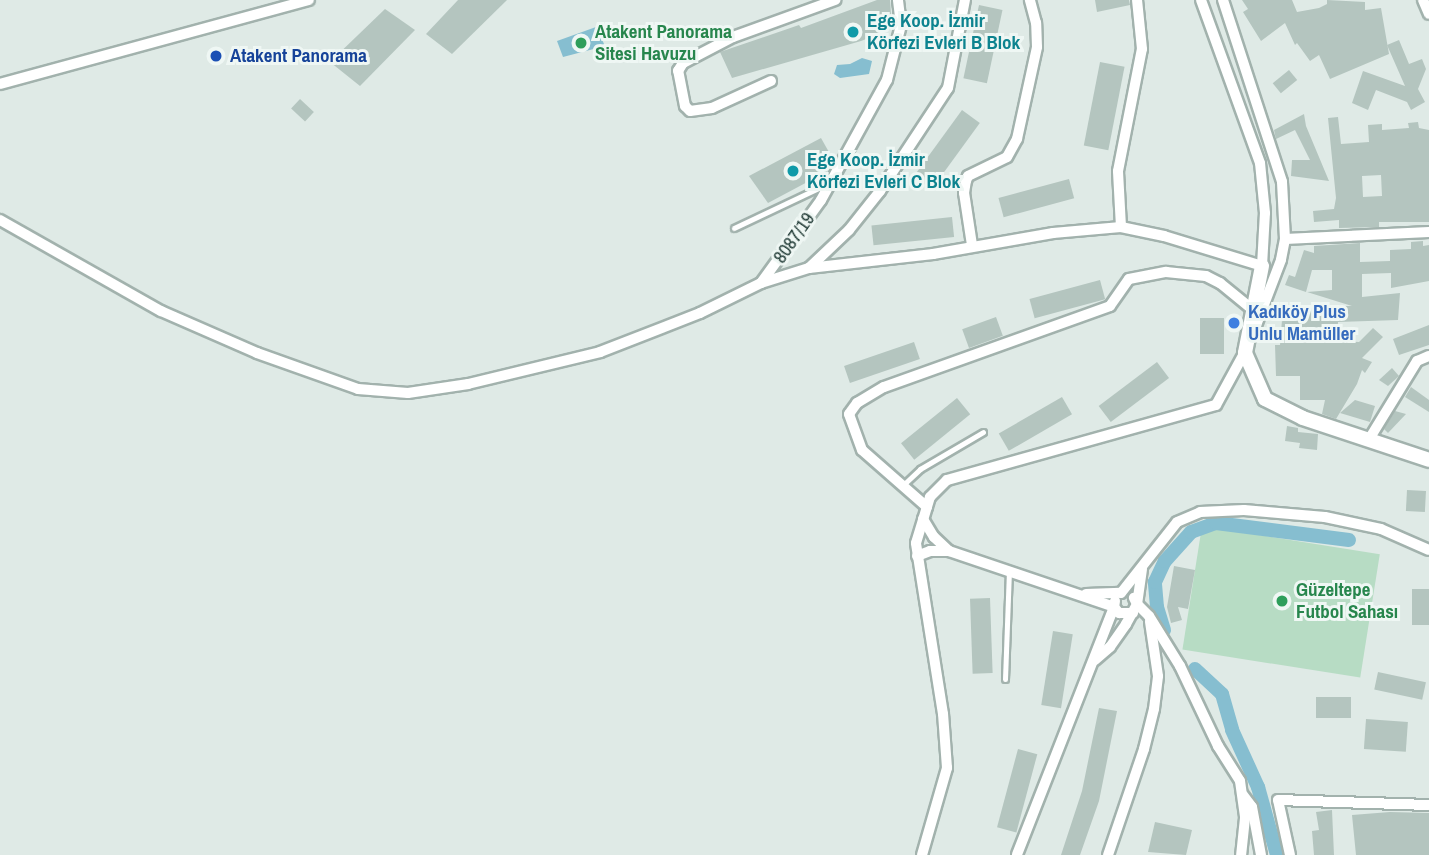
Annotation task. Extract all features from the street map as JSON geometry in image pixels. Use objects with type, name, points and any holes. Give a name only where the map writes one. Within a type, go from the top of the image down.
[{"type":"street","points":[[0,84],[309,0]]},
{"type":"street","points":[[771,81],[712,107],[690,110],[685,106],[678,71],[683,63],[733,37],[835,0]]},
{"type":"street","name":"8087/19","points":[[761,283],[831,182],[887,80],[901,25],[898,0]]},
{"type":"street","points":[[809,268],[849,230],[880,191],[948,88],[965,0]]},
{"type":"street","points":[[972,245],[964,193],[966,181],[968,176],[1007,157],[1017,139],[1037,47],[1037,23],[1030,0]]},
{"type":"street","points":[[1121,227],[1118,171],[1142,49],[1138,0]]},
{"type":"street","points":[[1201,0],[1260,163],[1265,213],[1262,266],[1245,353],[1265,400],[1303,418],[1429,460]]},
{"type":"street","points":[[922,855],[947,768],[943,714],[916,543],[930,497],[947,480],[1216,405],[1245,353],[1281,260],[1285,239],[1283,182],[1223,0]]},
{"type":"street","points":[[1423,0],[1429,13]]},
{"type":"street","points":[[0,220],[161,311],[257,353],[358,389],[408,393],[468,384],[600,352],[700,313],[761,283],[809,268],[933,254],[972,245],[1121,227],[1164,236],[1262,266]]},
{"type":"street","points":[[1285,239],[1429,232]]},
{"type":"street","points":[[949,551],[934,537],[925,513],[902,486],[862,450],[851,426],[849,414],[857,403],[884,387],[1110,306],[1129,279],[1166,272],[1206,276],[1220,283],[1253,310]]},
{"type":"street","points":[[1368,441],[1417,362],[1429,356]]},
{"type":"street","points":[[1017,855],[1114,607],[1121,593],[1177,522],[1200,512],[1244,510],[1325,517],[1381,529],[1429,550]]},
{"type":"street","points":[[917,556],[930,551],[949,551],[1080,594],[1114,607],[1119,614],[1135,608]]},
{"type":"street","points":[[1093,662],[1110,648],[1135,608],[1142,569]]},
{"type":"street","points":[[1080,594],[1131,592],[1135,608],[1149,616],[1180,666],[1218,746],[1240,781],[1245,818],[1241,855]]},
{"type":"street","points":[[1108,855],[1144,748],[1154,709],[1158,676],[1149,616]]},
{"type":"street","points":[[1241,792],[1252,807],[1261,855]]},
{"type":"street","points":[[1290,855],[1278,800],[1429,805]]},
{"type":"lane","points":[[734,228],[831,182]]},
{"type":"lane","points":[[902,486],[920,469],[983,432]]},
{"type":"lane","points":[[1004,679],[1009,571]]},
{"type":"green space","name":"Güzeltepe Futbol Sahası","points":[[1202,526],[1380,554],[1360,678],[1182,649]]},
{"type":"water","name":"Atakent Panorama Sitesi Havuzu","points":[[596,27],[605,46],[563,57],[557,41]]},
{"type":"water","points":[[862,58],[872,61],[869,74],[840,78],[834,74],[837,65],[850,64]]},
{"type":"building","points":[[458,0],[507,0],[452,54],[426,34]]},
{"type":"building","points":[[877,0],[890,0],[892,29],[861,41],[732,78],[720,52],[799,25],[801,28]]},
{"type":"building","points":[[1095,0],[1129,0],[1130,5],[1097,12]]},
{"type":"building","points":[[1242,0],[1292,0],[1297,12],[1319,8],[1327,4],[1327,0],[1365,2],[1365,10],[1381,8],[1389,54],[1330,79],[1319,55],[1310,61],[1297,43],[1295,45],[1285,23],[1261,41],[1243,12],[1248,9]]},
{"type":"building","points":[[979,5],[1002,10],[987,83],[963,78]]},
{"type":"building","points":[[385,9],[415,30],[360,86],[330,62]]},
{"type":"building","points":[[1399,40],[1409,64],[1422,59],[1426,69],[1418,89],[1425,102],[1411,110],[1407,102],[1376,90],[1368,110],[1352,103],[1363,71],[1405,86],[1387,45]]},
{"type":"building","points":[[1100,62],[1125,67],[1108,150],[1084,145]]},
{"type":"building","points":[[1289,70],[1297,80],[1281,93],[1273,83]]},
{"type":"building","points":[[300,99],[314,112],[305,121],[291,109]]},
{"type":"building","points":[[962,110],[980,123],[932,189],[914,176]]},
{"type":"building","points":[[1304,114],[1306,126],[1329,181],[1291,176],[1292,160],[1310,160],[1295,130],[1276,139],[1274,130]]},
{"type":"building","points":[[1338,117],[1341,144],[1369,142],[1368,125],[1382,124],[1382,130],[1409,128],[1408,123],[1418,122],[1419,128],[1429,130],[1429,222],[1379,222],[1379,227],[1339,228],[1339,220],[1314,222],[1313,211],[1334,209],[1336,198],[1328,118]],"holes":[[[1381,175],[1382,196],[1363,197],[1362,176]]]},
{"type":"building","name":"Ege Koop. İzmir Körfezi Evleri C Blok","points":[[821,138],[834,161],[828,171],[768,203],[749,176]]},
{"type":"building","points":[[1069,179],[1074,198],[1004,217],[998,198]]},
{"type":"building","points":[[952,217],[954,237],[874,245],[871,225]]},
{"type":"building","points":[[1423,241],[1423,246],[1429,245],[1429,281],[1391,288],[1391,273],[1362,274],[1362,297],[1400,293],[1398,320],[1338,322],[1337,341],[1359,342],[1373,328],[1383,337],[1362,358],[1372,362],[1365,373],[1362,370],[1357,384],[1336,419],[1322,414],[1325,400],[1300,400],[1300,376],[1276,376],[1275,345],[1280,345],[1282,320],[1291,321],[1291,306],[1352,306],[1307,292],[1332,290],[1332,270],[1312,270],[1306,292],[1285,285],[1289,275],[1295,277],[1304,250],[1314,253],[1314,246],[1360,243],[1360,262],[1390,261],[1390,250],[1411,249],[1411,242]]},
{"type":"building","points":[[1100,280],[1105,299],[1035,318],[1029,299]]},
{"type":"building","points":[[996,317],[1003,336],[969,348],[962,329]]},
{"type":"building","points":[[1200,318],[1224,318],[1224,354],[1200,354]]},
{"type":"building","points":[[1429,325],[1429,345],[1399,355],[1393,339]]},
{"type":"building","points":[[914,342],[920,359],[850,383],[844,366]]},
{"type":"building","points":[[1157,362],[1169,378],[1111,422],[1099,406]]},
{"type":"building","points":[[1392,368],[1399,376],[1388,386],[1379,380]]},
{"type":"building","points":[[1411,387],[1429,400],[1429,412],[1405,397]]},
{"type":"building","points":[[1062,397],[1072,414],[1009,451],[999,434]]},
{"type":"building","points":[[957,398],[970,414],[914,460],[901,443]]},
{"type":"building","points":[[1355,400],[1375,406],[1370,422],[1340,413]]},
{"type":"building","points":[[1395,411],[1406,414],[1388,433],[1384,429]]},
{"type":"building","points":[[1287,426],[1298,428],[1298,432],[1318,434],[1317,450],[1299,448],[1300,443],[1285,441]]},
{"type":"building","points":[[1407,490],[1426,491],[1425,512],[1406,511]]},
{"type":"building","points":[[1174,566],[1195,570],[1188,609],[1178,607],[1182,620],[1171,623],[1167,607]]},
{"type":"building","points":[[1412,589],[1429,589],[1429,625],[1412,625]]},
{"type":"building","points":[[990,598],[993,673],[973,674],[970,599]]},
{"type":"building","points":[[1053,631],[1073,634],[1061,708],[1041,705]]},
{"type":"building","points":[[1378,672],[1426,682],[1422,700],[1374,690]]},
{"type":"building","points":[[1316,697],[1351,697],[1351,718],[1316,718]]},
{"type":"building","points":[[1099,708],[1117,711],[1099,801],[1080,855],[1061,855],[1082,791]]},
{"type":"building","points":[[1366,719],[1408,722],[1406,752],[1364,749]]},
{"type":"building","points":[[1018,749],[1037,754],[1016,832],[997,827]]},
{"type":"building","points":[[1332,810],[1334,855],[1314,855],[1312,831],[1319,830],[1316,812]]},
{"type":"building","points":[[1429,813],[1429,855],[1356,855],[1352,815]]},
{"type":"building","points":[[1155,822],[1192,830],[1186,855],[1148,852]]},
{"type":"waterway","points":[[1164,630],[1157,607],[1155,582],[1165,561],[1191,532],[1216,523],[1349,540]]},
{"type":"waterway","points":[[1195,669],[1222,694],[1232,730],[1258,787],[1277,855]]},
{"type":"place","name":"Ege Koop. İzmir Körfezi Evleri B Blok","points":[[853,32]]},
{"type":"place","name":"Atakent Panorama Sitesi Havuzu","points":[[581,43]]},
{"type":"place","name":"Atakent Panorama","points":[[216,56]]},
{"type":"place","name":"Ege Koop. İzmir Körfezi Evleri C Blok","points":[[793,171]]},
{"type":"place","name":"Kadıköy Plus Unlu Mamüller","points":[[1234,323]]},
{"type":"place","name":"Güzeltepe Futbol Sahası","points":[[1282,601]]}]
